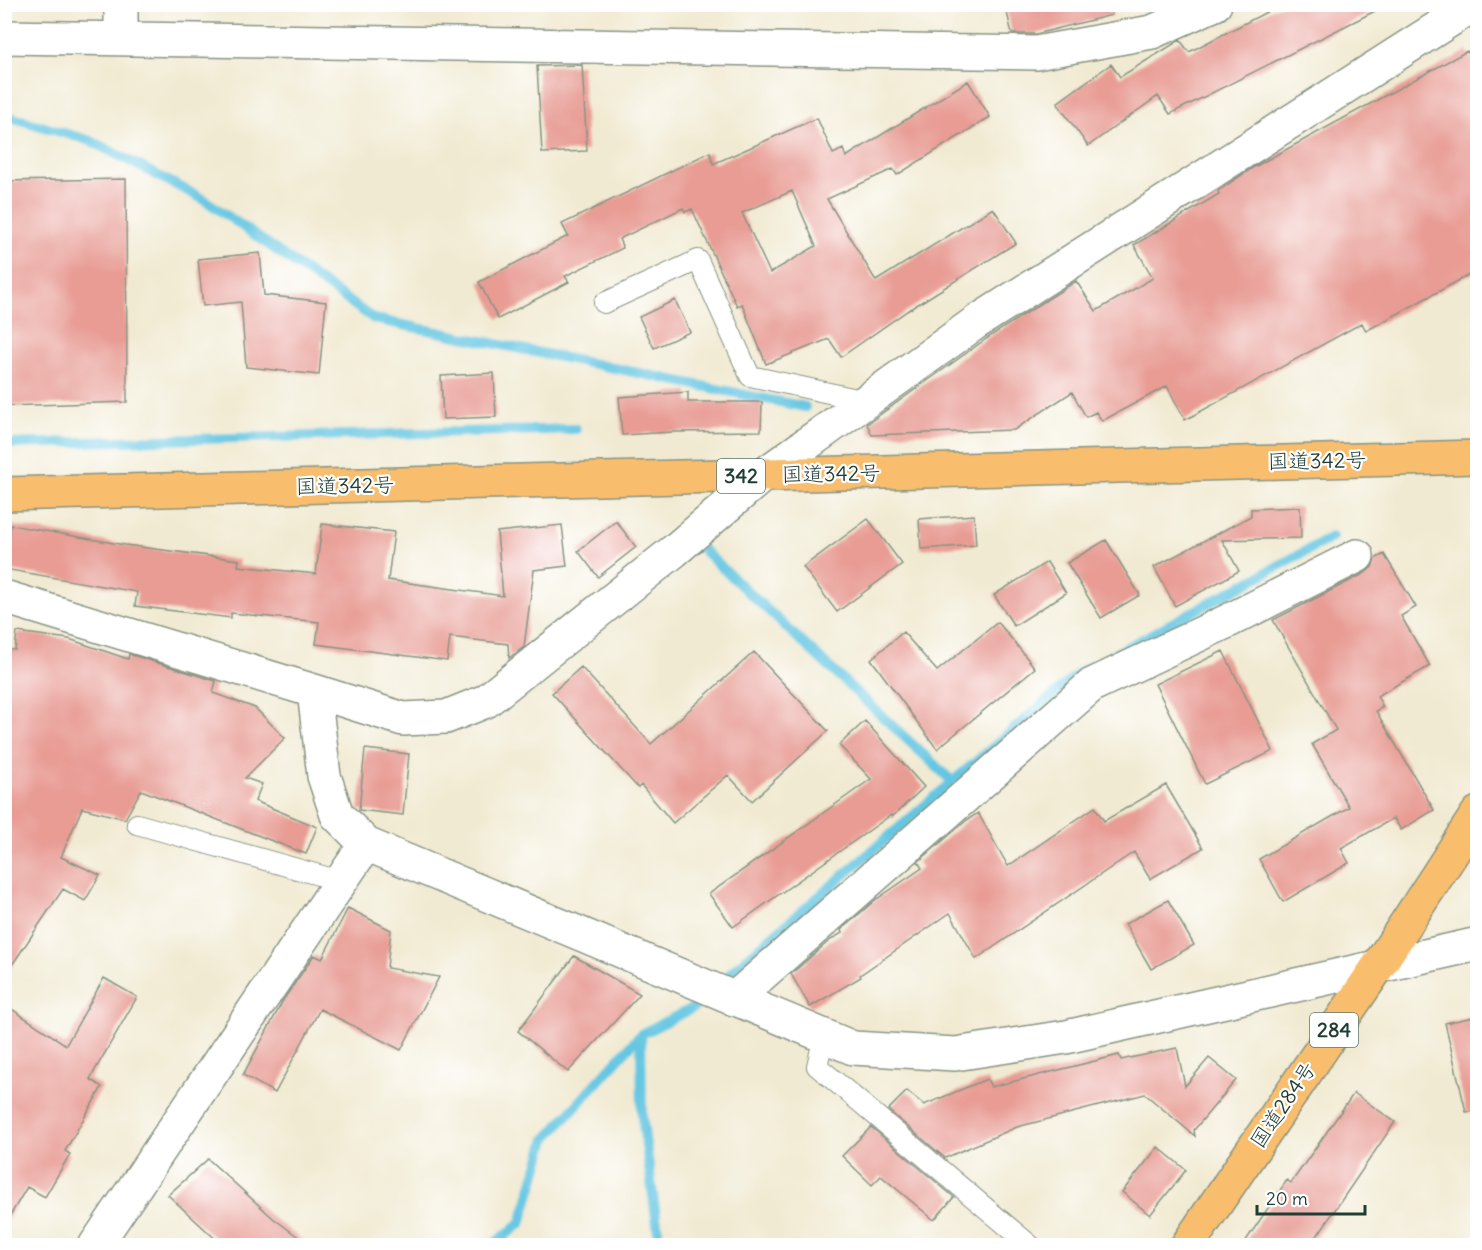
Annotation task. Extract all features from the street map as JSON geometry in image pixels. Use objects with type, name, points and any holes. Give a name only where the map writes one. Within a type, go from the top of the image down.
[{"type":"highway","name":"国道342号","points":[[4,494],[1478,457]]},
{"type":"highway","name":"国道284号","points":[[1187,1245],[1378,965],[1478,813]]},
{"type":"street","points":[[121,4],[121,39]]},
{"type":"street","points":[[4,37],[1036,52],[1152,32],[1215,4]]},
{"type":"street","points":[[4,597],[403,719],[446,717],[486,701],[674,551],[762,476],[975,323],[1475,4]]},
{"type":"street","points":[[734,999],[1092,685],[1232,619],[1357,556]]},
{"type":"street","points":[[314,691],[324,776],[337,815],[366,844],[853,1048],[955,1054],[1066,1037],[1478,944]]},
{"type":"street","points":[[95,1245],[366,844]]},
{"type":"lane","points":[[604,303],[698,260],[750,376],[866,401]]},
{"type":"lane","points":[[137,824],[340,881]]},
{"type":"lane","points":[[824,1036],[817,1066],[1031,1245]]},
{"type":"building","points":[[1005,4],[1110,4],[1112,15],[1036,34],[1012,34]]},
{"type":"building","points":[[1282,4],[1389,4],[1170,114],[1158,96],[1088,146],[1057,103],[1111,64],[1120,77],[1180,40],[1189,52]]},
{"type":"building","points":[[1467,51],[1478,69],[1478,270],[1366,331],[1362,323],[1185,420],[1167,386],[1102,421],[1096,412],[1086,417],[1072,392],[1014,430],[872,435],[867,424],[986,339],[1076,281],[1096,311],[1153,278],[1134,245],[1219,194],[1218,191],[1254,167]]},
{"type":"building","points":[[582,65],[587,151],[542,153],[537,66]]},
{"type":"building","points":[[968,81],[990,117],[897,175],[893,169],[827,199],[876,281],[993,208],[1016,243],[907,311],[841,357],[829,339],[766,364],[742,304],[737,306],[692,209],[685,212],[683,208],[619,239],[623,248],[565,276],[569,282],[498,319],[479,282],[568,236],[562,224],[710,152],[713,164],[817,118],[833,154],[843,149],[846,157]],"holes":[[[792,191],[816,246],[770,273],[742,213]]]},
{"type":"building","points":[[126,179],[127,402],[4,406],[4,181]]},
{"type":"building","points":[[260,253],[264,295],[326,302],[319,375],[246,367],[241,302],[203,306],[198,259]]},
{"type":"building","points":[[675,300],[690,332],[654,348],[639,317]]},
{"type":"building","points":[[494,373],[496,417],[443,419],[441,376]]},
{"type":"building","points":[[688,392],[688,402],[762,402],[761,431],[622,435],[619,397]]},
{"type":"building","points":[[1300,507],[1301,538],[1222,540],[1239,571],[1175,606],[1154,567],[1251,516],[1251,509]]},
{"type":"building","points":[[974,515],[976,545],[921,549],[919,519]]},
{"type":"building","points":[[868,519],[902,564],[837,612],[803,567]]},
{"type":"building","points":[[616,521],[636,547],[598,577],[578,551]]},
{"type":"building","points":[[322,524],[394,532],[388,580],[503,596],[497,532],[562,525],[567,566],[534,570],[524,647],[509,658],[508,644],[450,637],[447,661],[316,644],[319,622],[231,613],[231,618],[135,606],[137,592],[4,569],[11,525],[125,545],[239,560],[238,566],[316,574]]},
{"type":"building","points":[[1106,540],[1140,595],[1101,618],[1067,563]]},
{"type":"building","points":[[1384,554],[1416,607],[1401,616],[1430,666],[1377,696],[1383,707],[1376,711],[1434,810],[1401,830],[1394,818],[1341,848],[1349,863],[1283,902],[1259,859],[1349,807],[1312,744],[1336,730],[1273,620],[1365,573],[1372,567],[1375,559]]},
{"type":"building","points":[[1047,562],[1066,593],[1014,626],[994,595]]},
{"type":"building","points":[[998,622],[1035,668],[937,749],[871,659],[903,632],[937,671]]},
{"type":"building","points":[[17,632],[69,639],[128,659],[129,654],[216,681],[213,693],[255,708],[285,738],[245,778],[262,784],[255,801],[317,827],[306,854],[141,790],[125,819],[82,808],[61,857],[100,875],[85,901],[63,889],[4,977],[4,649],[15,650]]},
{"type":"building","points":[[1223,651],[1273,751],[1205,784],[1155,684]]},
{"type":"building","points":[[754,652],[828,731],[752,801],[728,775],[673,823],[641,785],[638,788],[552,693],[581,667],[651,744]]},
{"type":"building","points":[[865,721],[924,787],[892,817],[891,815],[733,927],[709,894],[871,779],[839,745]]},
{"type":"building","points":[[365,749],[409,754],[403,815],[359,810]]},
{"type":"building","points":[[1166,785],[1203,848],[1150,879],[1134,852],[976,959],[950,913],[860,975],[861,977],[810,1007],[791,974],[829,941],[842,933],[841,930],[874,901],[922,868],[918,862],[978,813],[1008,866],[1095,807],[1104,821]]},
{"type":"building","points":[[1168,900],[1194,945],[1151,969],[1125,924]]},
{"type":"building","points":[[348,908],[391,930],[387,968],[439,977],[401,1050],[320,1009],[275,1093],[243,1075],[284,999],[314,955],[322,959]]},
{"type":"building","points":[[574,956],[640,994],[568,1072],[518,1031]]},
{"type":"building","points":[[104,978],[137,997],[90,1079],[102,1087],[65,1151],[70,1154],[45,1197],[27,1187],[4,1226],[4,1004],[66,1045]]},
{"type":"building","points":[[1478,1016],[1478,1111],[1466,1112],[1445,1023]]},
{"type":"building","points":[[1177,1048],[1185,1086],[1209,1058],[1236,1080],[1194,1130],[1195,1136],[1145,1094],[1017,1127],[945,1158],[888,1110],[907,1091],[924,1105],[987,1079],[991,1087],[1119,1055],[1121,1060]]},
{"type":"building","points":[[1354,1093],[1395,1122],[1311,1245],[1243,1245],[1287,1180],[1291,1183]]},
{"type":"building","points":[[871,1127],[954,1197],[934,1220],[881,1176],[872,1185],[842,1156]]},
{"type":"building","points":[[1158,1147],[1186,1170],[1150,1215],[1122,1192]]},
{"type":"building","points":[[208,1159],[273,1218],[309,1245],[222,1245],[168,1195]]},
{"type":"waterway","points":[[4,115],[91,141],[205,200],[374,319],[805,407]]},
{"type":"waterway","points":[[4,444],[576,429]]},
{"type":"waterway","points":[[730,973],[1079,673],[1332,537]]},
{"type":"waterway","points":[[703,550],[952,781]]},
{"type":"waterway","points":[[491,1246],[521,1223],[546,1139],[641,1034],[695,1007]]},
{"type":"waterway","points":[[641,1034],[642,1116],[660,1246]]}]
